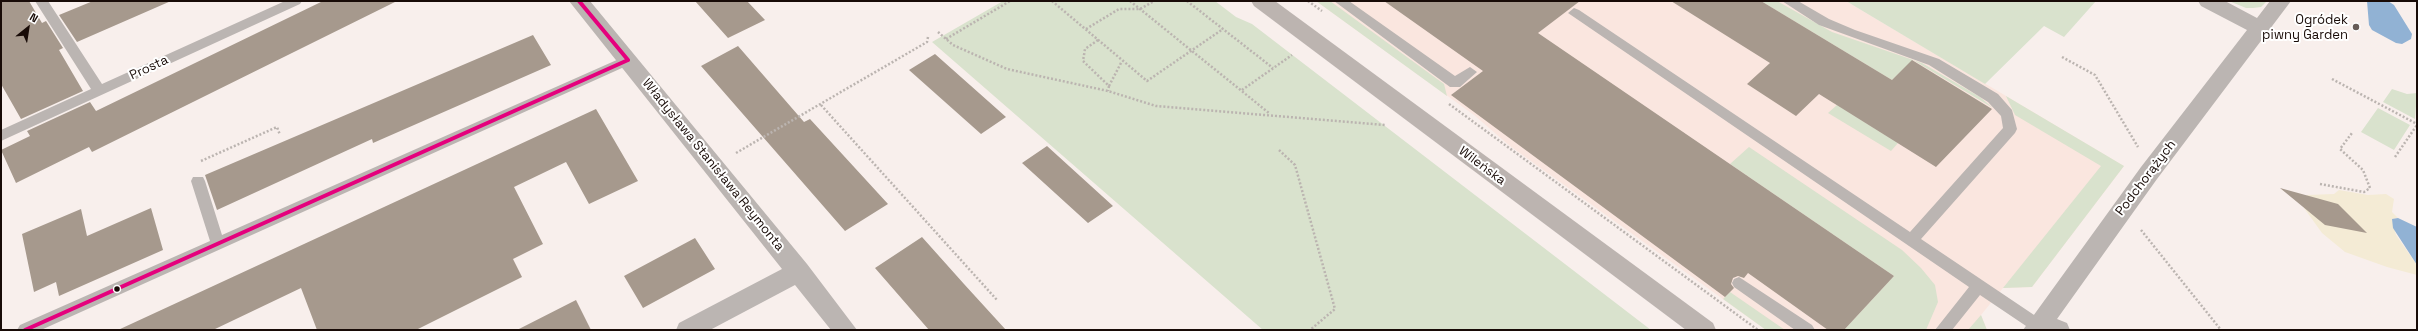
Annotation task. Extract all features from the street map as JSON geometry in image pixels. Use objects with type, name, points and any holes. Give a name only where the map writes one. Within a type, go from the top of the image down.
[{"type":"street","name":"Władysława Stanisława Reymonta","points":[[579,1],[799,271],[845,330]]},
{"type":"street","name":"Wileńska","points":[[1261,1],[1704,330]]},
{"type":"street","points":[[2208,1],[2260,28]]},
{"type":"street","name":"Podchorążych","points":[[2044,329],[2123,208],[2281,1]]},
{"type":"street","points":[[688,330],[799,271]]},
{"type":"lane","points":[[41,1],[99,91]]},
{"type":"lane","name":"Prosta","points":[[1,136],[296,1]]},
{"type":"lane","points":[[1340,1],[1455,83],[1470,72]]},
{"type":"lane","points":[[1788,1],[1837,28],[1907,51],[1934,62],[1993,98],[2007,114],[2010,129],[1911,240]]},
{"type":"lane","points":[[1574,13],[2044,329]]},
{"type":"lane","points":[[25,330],[628,60]]},
{"type":"lane","points":[[198,181],[218,244]]},
{"type":"lane","points":[[1739,283],[1807,330]]},
{"type":"lane","points":[[1944,330],[1979,286]]},
{"type":"path","points":[[946,39],[1010,1]]},
{"type":"path","points":[[1052,1],[1147,81],[1223,29]]},
{"type":"path","points":[[1130,1],[1270,114]]},
{"type":"path","points":[[1086,30],[1119,9],[1140,9],[1154,1]]},
{"type":"path","points":[[1187,1],[1273,68]]},
{"type":"path","points":[[1308,1],[1327,15]]},
{"type":"path","points":[[938,32],[952,45],[1007,69],[1108,91],[1156,106],[1270,114],[1392,126]]},
{"type":"path","points":[[713,166],[821,105],[927,42],[928,37]]},
{"type":"path","points":[[1098,40],[1085,49],[1083,61],[1110,86]]},
{"type":"path","points":[[1242,90],[1295,52]]},
{"type":"path","points":[[2062,57],[2095,75],[2141,152]]},
{"type":"path","points":[[1108,91],[1122,61]]},
{"type":"path","points":[[2332,79],[2417,125],[2395,157]]},
{"type":"path","points":[[1443,100],[1758,330]]},
{"type":"path","points":[[821,105],[997,300]]},
{"type":"path","points":[[2320,184],[2364,192],[2370,188],[2363,170],[2340,149],[2352,133]]},
{"type":"path","points":[[1279,150],[1295,165],[1335,309],[1310,330]]},
{"type":"path","points":[[2123,208],[2221,330]]},
{"type":"shaded area","points":[[1316,1],[1846,1],[2124,166],[2032,287],[2003,288],[1981,315],[1987,330],[1766,330],[1510,146],[1474,115]]},
{"type":"green space","points":[[1003,1],[1215,1],[1236,17],[1252,24],[1651,330],[1263,330],[932,42]]},
{"type":"green space","points":[[1316,1],[1330,1],[1444,84],[1447,96]]},
{"type":"green space","points":[[1761,1],[1777,1],[1832,32],[1922,63],[1980,97],[1993,108],[1913,60],[1892,80]]},
{"type":"green space","points":[[1846,1],[2096,1],[2064,37],[2044,26],[1985,84]]},
{"type":"green space","points":[[2229,1],[2267,1],[2261,7],[2246,8]]},
{"type":"green space","points":[[2392,89],[2407,94],[2417,93],[2415,119],[2383,102]]},
{"type":"green space","points":[[2006,96],[2124,166],[2032,287],[2003,288],[2101,166],[2015,115]]},
{"type":"green space","points":[[1837,105],[1898,143],[1891,151],[1828,113]]},
{"type":"green space","points":[[2378,108],[2410,125],[2394,150],[2361,132]]},
{"type":"green space","points":[[1749,147],[1902,250],[1921,268],[1935,285],[1938,302],[1926,330],[1844,330],[1894,276],[1730,164]]},
{"type":"green space","points":[[1730,292],[1785,330],[1766,330],[1723,299]]},
{"type":"green space","points":[[1981,315],[1987,330],[1968,330]]},
{"type":"sand","points":[[2339,190],[2368,195],[2386,194],[2394,199],[2392,212],[2398,218],[2392,219],[2396,235],[2417,265],[2417,275],[2387,267],[2345,252],[2322,233],[2304,208],[2303,201],[2307,195],[2334,194]]},
{"type":"water","points":[[2367,1],[2388,1],[2394,5],[2412,34],[2411,39],[2402,44],[2396,43],[2372,30],[2369,25]]},
{"type":"water","points":[[2398,218],[2417,227],[2417,265],[2393,228],[2392,219]]},
{"type":"building","points":[[1,1],[29,1],[42,23],[46,21],[63,48],[59,50],[83,91],[21,119],[1,84]]},
{"type":"building","points":[[93,1],[171,1],[77,42],[59,15]]},
{"type":"building","points":[[323,1],[397,1],[92,152],[89,147],[16,183],[1,150],[30,136],[27,131],[90,102],[96,111]]},
{"type":"building","points":[[695,1],[747,1],[765,20],[728,38]]},
{"type":"building","points":[[1384,1],[1580,1],[1538,33],[1894,276],[1844,330],[1828,330],[1748,273],[1744,278],[1738,276],[1733,278],[1731,284],[1734,288],[1725,297],[1451,95],[1483,71]]},
{"type":"building","points":[[1671,1],[1761,1],[1892,80],[1912,60],[1992,109],[1936,167],[1819,94],[1796,116],[1747,84],[1770,63]]},
{"type":"building","points":[[533,35],[551,65],[373,143],[372,139],[217,210],[205,175]]},
{"type":"building","points":[[738,46],[804,122],[810,119],[888,204],[845,231],[701,66]]},
{"type":"building","points":[[935,54],[1006,117],[981,134],[909,70]]},
{"type":"building","points":[[596,109],[638,181],[589,204],[566,162],[514,187],[543,244],[513,259],[522,277],[416,330],[317,330],[301,288],[213,330],[118,330]]},
{"type":"building","points":[[1047,146],[1113,206],[1088,223],[1022,163]]},
{"type":"building","points":[[2280,188],[2338,204],[2367,233],[2325,225]]},
{"type":"building","points":[[151,208],[163,250],[59,296],[56,282],[34,292],[22,234],[81,209],[87,236]]},
{"type":"building","points":[[922,237],[1006,330],[929,330],[875,268]]},
{"type":"building","points":[[695,238],[715,269],[643,308],[624,276]]},
{"type":"building","points":[[576,300],[591,330],[517,330]]},
{"type":"transit line","points":[[579,1],[628,60]]},
{"type":"transit line","points":[[25,330],[628,60]]},
{"type":"place","name":"Ogródek piwny Garden","points":[[2356,27]]}]
